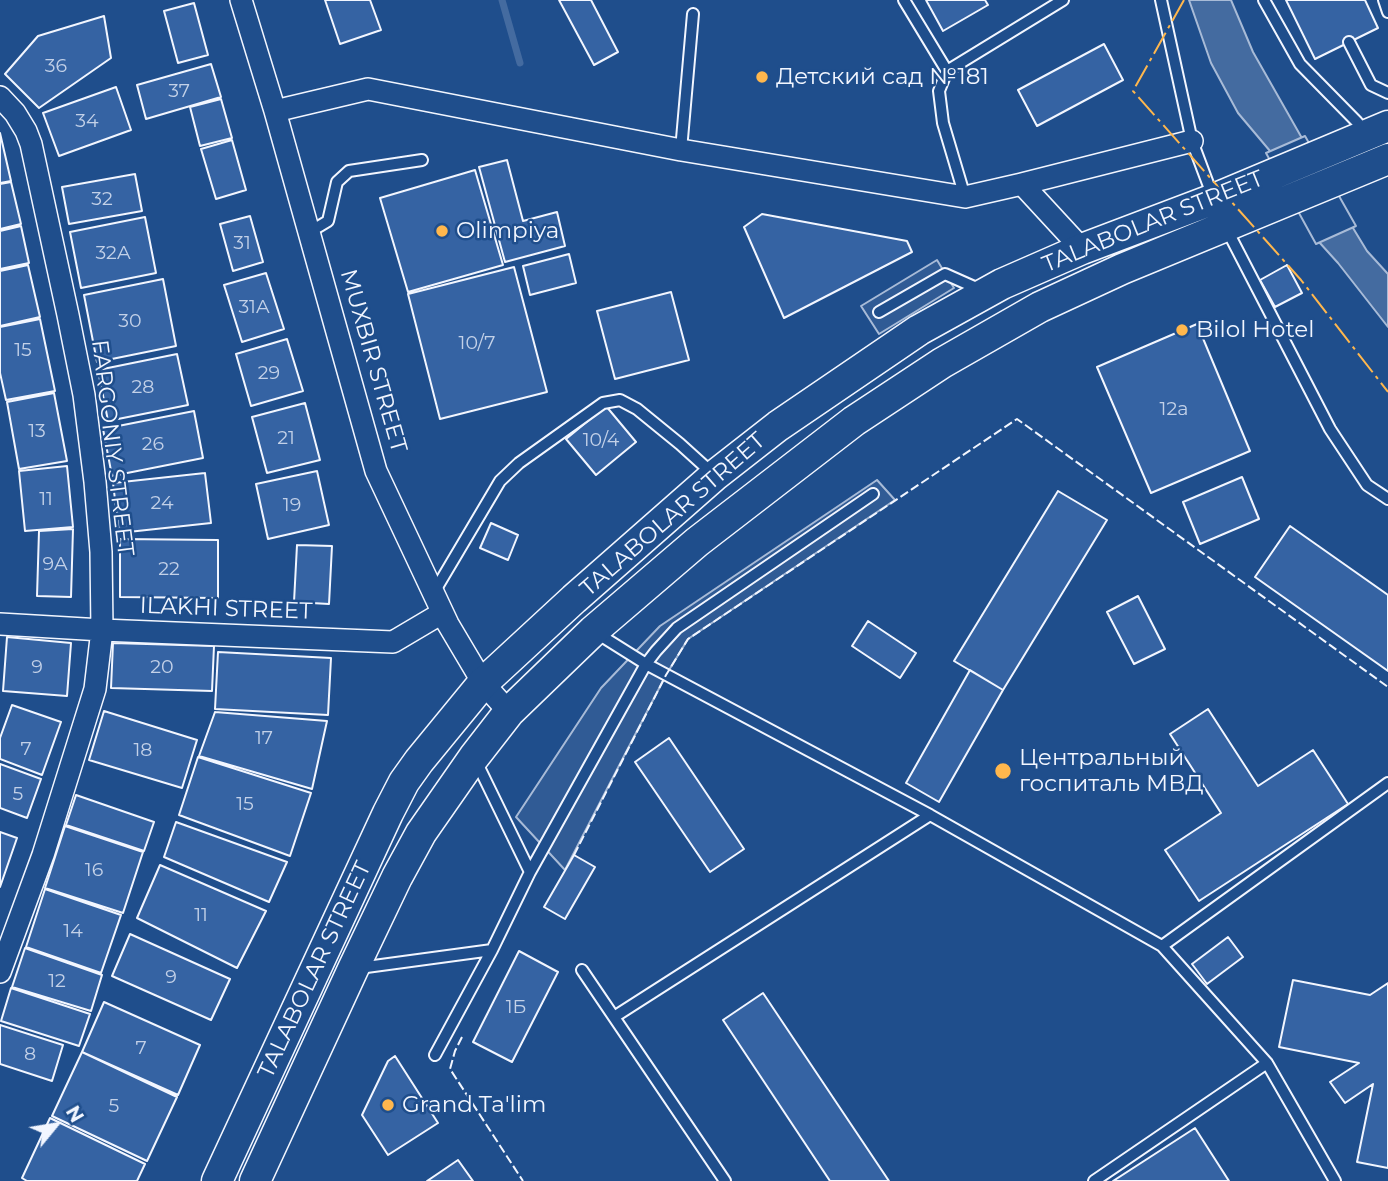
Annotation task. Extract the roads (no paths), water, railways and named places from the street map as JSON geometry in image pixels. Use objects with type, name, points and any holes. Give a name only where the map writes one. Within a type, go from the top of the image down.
[{"type":"main road","name":"TALABOLAR STREET","points":[[219,1175],[404,782],[483,683],[714,476],[778,426],[919,330],[1002,284],[1082,248],[1214,199],[1377,130]]},
{"type":"main road","name":"TALABOLAR STREET","points":[[253,1181],[397,877],[421,833],[509,712],[593,631],[697,542],[845,428],[942,363],[1040,307],[1122,269],[1388,159]]},
{"type":"main road","points":[[1214,199],[1225,226]]},
{"type":"main road","points":[[219,1175],[253,1181]]},
{"type":"street","name":"MUXBIR STREET","points":[[241,0],[309,229],[376,471],[438,604],[483,683],[509,712]]},
{"type":"street","points":[[275,111],[368,89],[681,150],[965,197],[1192,141]]},
{"type":"street","name":"FARGONIY STREET","points":[[0,97],[15,113],[31,144],[84,395],[101,552],[102,630],[95,689],[43,855],[0,972]]},
{"type":"street","points":[[1022,184],[1082,248]]},
{"type":"street","name":"ILAKHI STREET","points":[[0,624],[393,642],[438,604]]},
{"type":"lane","points":[[905,0],[947,71]]},
{"type":"lane","points":[[965,197],[943,122],[939,91],[947,71],[1061,0]]},
{"type":"lane","points":[[1161,0],[1192,141],[1214,199]]},
{"type":"lane","points":[[1264,0],[1300,64],[1357,122],[1377,130]]},
{"type":"lane","points":[[1384,0],[1388,12]]},
{"type":"lane","points":[[681,150],[693,14]]},
{"type":"lane","points":[[1349,42],[1371,85],[1388,93]]},
{"type":"lane","points":[[309,229],[328,221],[337,182],[349,170],[422,160]]},
{"type":"lane","points":[[1225,226],[1330,429],[1367,485],[1388,499]]},
{"type":"lane","points":[[879,312],[946,274],[988,293]]},
{"type":"lane","points":[[438,604],[500,481],[519,463],[603,402],[620,400],[637,408],[714,476]]},
{"type":"lane","points":[[435,1055],[492,950],[530,872],[646,664],[656,651],[677,628],[873,494]]},
{"type":"lane","points":[[593,631],[646,664],[930,815],[1162,946],[1267,1063],[1336,1181]]},
{"type":"lane","points":[[474,757],[530,872]]},
{"type":"lane","points":[[1162,946],[1388,782]]},
{"type":"lane","points":[[614,1017],[930,815]]},
{"type":"lane","points":[[353,969],[492,950]]},
{"type":"lane","points":[[582,970],[725,1181]]},
{"type":"lane","points":[[1094,1181],[1267,1063]]},
{"type":"waterway","points":[[502,0],[520,63]]},
{"type":"place","name":"Детский сад №181","points":[[762,77]]},
{"type":"place","name":"Olimpiya","points":[[442,231]]},
{"type":"place","name":"Bilol Hotel","points":[[1182,330]]},
{"type":"place","name":"Центральный госпиталь МВД","points":[[1003,771]]},
{"type":"place","name":"Grand Ta'lim","points":[[388,1105]]}]
